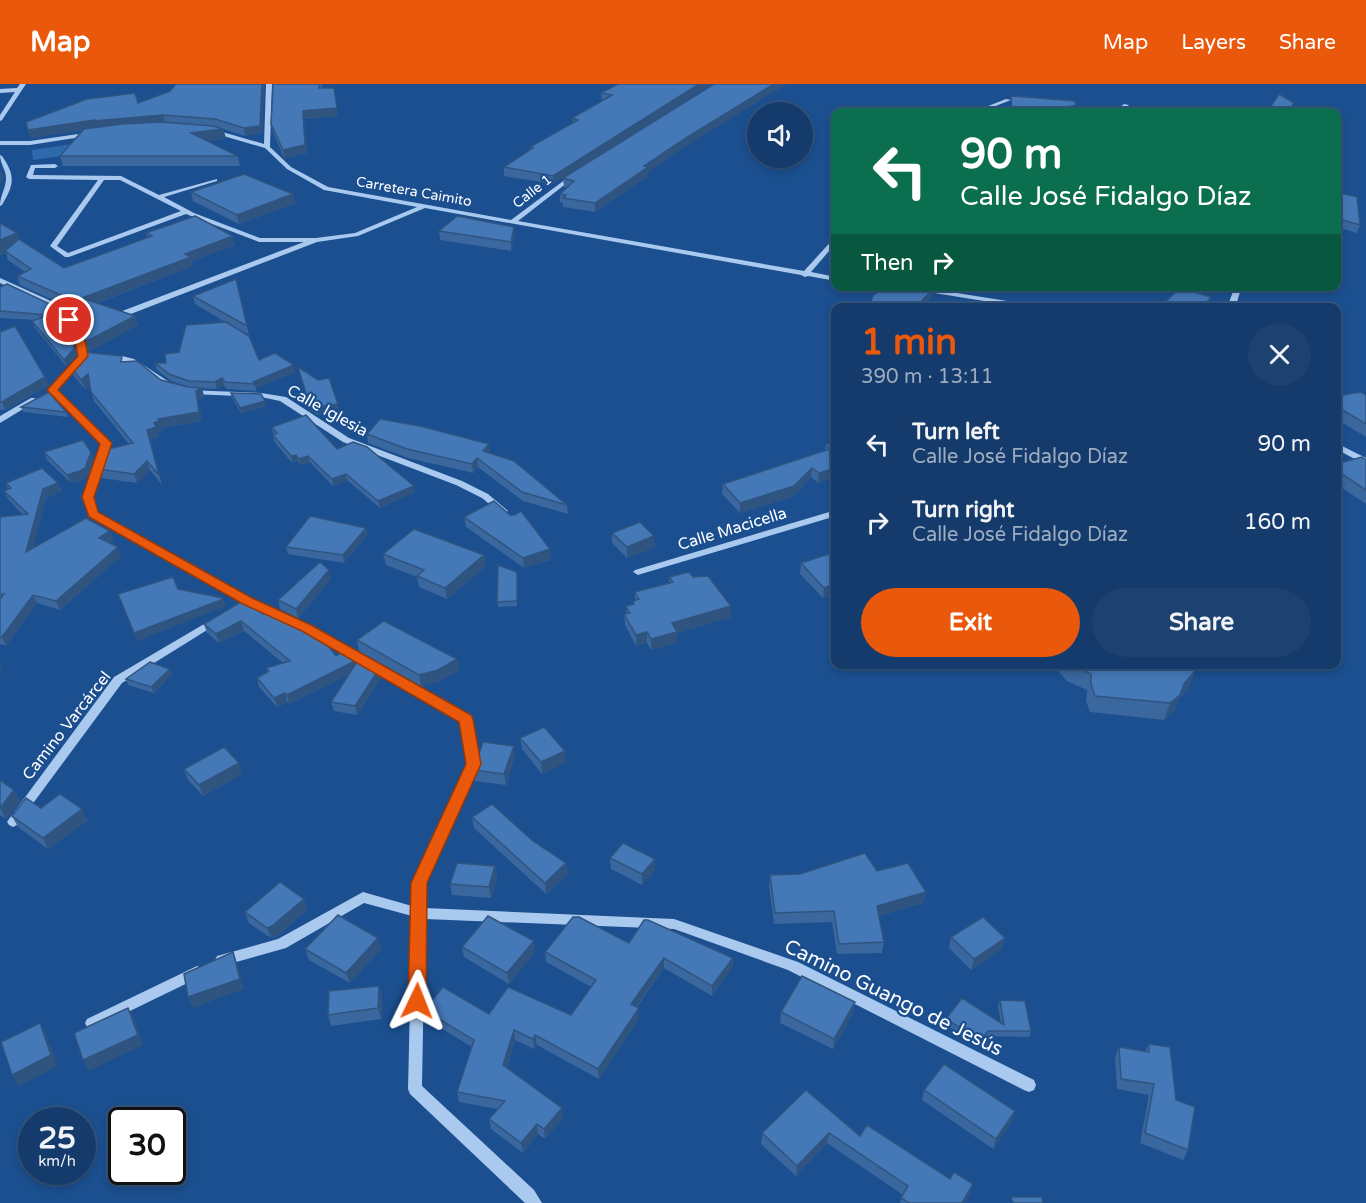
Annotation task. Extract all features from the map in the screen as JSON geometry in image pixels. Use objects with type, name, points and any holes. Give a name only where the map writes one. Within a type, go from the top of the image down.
[{"type":"street","points":[[267,147],[269,84]]},
{"type":"street","points":[[0,91],[21,87]]},
{"type":"street","points":[[0,119],[21,87]]},
{"type":"street","points":[[987,108],[1008,100]]},
{"type":"street","points":[[1122,108],[1126,105]]},
{"type":"street","name":"Carretera Caimito","points":[[207,130],[218,131],[267,147],[289,168],[326,189],[831,278]]},
{"type":"street","points":[[0,142],[30,143],[104,132]]},
{"type":"street","points":[[0,157],[10,172],[10,180],[0,204]]},
{"type":"street","points":[[55,166],[33,166],[28,177],[121,178],[187,211],[259,240],[284,242],[356,235],[424,206]]},
{"type":"street","name":"Calle 1","points":[[512,222],[577,173]]},
{"type":"street","points":[[103,177],[53,246],[67,256],[187,211]]},
{"type":"street","points":[[159,197],[215,180]]},
{"type":"street","points":[[120,315],[316,240]]},
{"type":"street","points":[[806,275],[831,244]]},
{"type":"street","points":[[0,280],[59,308],[78,331],[93,356],[52,390],[0,420]]},
{"type":"street","points":[[940,291],[1016,303]]},
{"type":"street","name":"Calle Iglesia","points":[[93,356],[122,357],[144,366],[167,385],[191,392],[261,395],[283,399],[346,440],[459,483],[485,496],[508,515]]},
{"type":"street","points":[[52,390],[106,443],[88,497],[93,514],[238,607],[307,628],[466,719],[474,764],[419,883],[415,1089],[529,1195],[534,1203]]},
{"type":"street","points":[[1341,448],[1366,462]]},
{"type":"street","name":"Calle Macicella","points":[[638,572],[831,514]]},
{"type":"street","name":"Camino Varcárcel","points":[[13,822],[118,680],[238,607]]},
{"type":"street","name":"Camino Guango de Jesús","points":[[92,1023],[230,956],[281,944],[363,897],[419,914],[674,924],[793,966],[1029,1085]]},
{"type":"shaded area","points":[[80,143],[81,153],[33,160],[32,150]]},
{"type":"building","points":[[176,84],[262,84],[260,126],[244,128],[215,119],[163,115],[94,120],[28,130],[26,122],[87,99],[135,93],[138,103],[170,91]]},
{"type":"building","points":[[273,84],[320,84],[319,88],[334,88],[337,108],[303,111],[305,145],[283,150],[271,124]]},
{"type":"building","points":[[618,84],[699,84],[553,176],[504,167],[533,148],[530,147],[578,120],[572,118],[612,95],[601,93]]},
{"type":"building","points":[[714,84],[774,84],[686,138],[595,203],[563,198],[566,195],[560,194],[574,181],[563,178]]},
{"type":"building","points":[[1279,94],[1294,103],[1291,108],[1270,108]]},
{"type":"building","points":[[1011,97],[1075,101],[1076,105],[1063,108],[1012,108]]},
{"type":"building","points":[[162,122],[213,126],[223,129],[191,133],[238,156],[60,156],[84,129]]},
{"type":"building","points":[[244,174],[293,194],[237,215],[191,192]]},
{"type":"building","points":[[1341,193],[1357,197],[1360,225],[1341,219]]},
{"type":"building","points":[[195,216],[233,236],[185,254],[191,257],[82,298],[135,316],[85,342],[81,320],[61,295],[17,276],[31,269],[5,251],[19,239],[64,268],[152,236],[146,233]]},
{"type":"building","points":[[457,216],[514,227],[511,242],[439,231]]},
{"type":"building","points":[[0,223],[17,233],[0,240]]},
{"type":"building","points":[[236,279],[247,326],[193,296]]},
{"type":"building","points":[[7,284],[52,305],[70,325],[74,349],[64,360],[32,321],[49,315],[0,311],[0,287]]},
{"type":"building","points":[[878,291],[931,291],[920,303],[870,303]]},
{"type":"building","points":[[1177,291],[1190,291],[1211,297],[1206,303],[1164,303]]},
{"type":"building","points":[[226,322],[249,336],[259,360],[275,353],[294,365],[253,382],[254,384],[225,382],[222,378],[215,382],[189,381],[169,374],[155,363],[166,363],[165,354],[179,352],[186,325]]},
{"type":"building","points":[[15,326],[45,377],[0,402],[0,332]]},
{"type":"building","points":[[83,352],[122,356],[121,362],[137,361],[161,380],[202,388],[196,391],[199,412],[158,419],[159,421],[154,423],[156,427],[147,430],[159,475],[147,461],[134,474],[98,469],[104,450],[133,443],[91,392],[88,374],[81,380],[70,366]]},
{"type":"building","points":[[298,367],[318,380],[329,378],[338,404],[316,407],[309,403]]},
{"type":"building","points":[[49,392],[66,412],[21,407]]},
{"type":"building","points":[[1361,392],[1366,395],[1366,424],[1341,409],[1341,395]]},
{"type":"building","points":[[231,393],[261,394],[265,401],[240,408]]},
{"type":"building","points":[[306,415],[337,449],[353,442],[367,447],[414,486],[378,501],[346,474],[332,479],[308,456],[299,459],[296,455],[291,456],[273,435],[277,433],[272,427]]},
{"type":"building","points":[[380,419],[420,426],[489,444],[483,451],[514,461],[567,505],[522,492],[477,458],[472,464],[407,449],[367,434]]},
{"type":"building","points":[[83,440],[91,452],[85,468],[67,475],[44,452]]},
{"type":"building","points":[[831,443],[831,469],[819,473],[812,468],[794,486],[740,503],[723,484],[830,449],[825,445]]},
{"type":"building","points":[[1362,457],[1366,460],[1366,490],[1341,473],[1341,463]]},
{"type":"building","points":[[42,468],[58,483],[43,489],[26,552],[86,518],[110,531],[99,538],[118,547],[56,601],[33,595],[0,637],[0,599],[4,594],[0,595],[0,517],[28,514],[4,491],[11,488],[6,483]]},
{"type":"building","points":[[494,501],[510,515],[521,511],[550,549],[523,558],[464,517]]},
{"type":"building","points":[[310,516],[366,528],[343,555],[286,547]]},
{"type":"building","points":[[640,522],[654,536],[627,547],[612,533]]},
{"type":"building","points":[[414,529],[484,555],[445,588],[417,576],[424,570],[383,554]]},
{"type":"building","points":[[831,553],[831,586],[824,588],[801,563]]},
{"type":"building","points":[[320,562],[329,570],[296,609],[278,600]]},
{"type":"building","points":[[498,565],[517,572],[517,601],[497,602]]},
{"type":"building","points":[[689,572],[693,577],[708,576],[731,606],[672,623],[677,632],[651,639],[647,632],[636,635],[624,614],[630,613],[626,606],[634,604],[633,601],[639,599],[635,592],[673,582],[669,577]]},
{"type":"building","points":[[173,577],[178,589],[223,598],[134,633],[118,594]]},
{"type":"building","points":[[244,600],[263,614],[269,609],[291,619],[329,647],[336,656],[346,649],[379,669],[355,706],[331,702],[359,659],[287,695],[285,693],[274,698],[257,678],[269,671],[266,668],[290,661],[241,621],[216,634],[204,624]]},
{"type":"building","points":[[384,621],[457,659],[438,670],[419,675],[357,640]]},
{"type":"building","points":[[150,662],[170,669],[151,687],[126,679]]},
{"type":"building","points":[[1081,669],[1194,669],[1195,671],[1184,684],[1180,695],[1170,703],[1095,696],[1091,674]]},
{"type":"building","points":[[544,727],[565,751],[541,762],[520,738]]},
{"type":"building","points":[[483,742],[514,746],[504,774],[473,770]]},
{"type":"building","points":[[224,747],[239,763],[199,785],[184,769]]},
{"type":"building","points":[[0,780],[14,790],[0,808]]},
{"type":"building","points":[[60,794],[82,809],[43,838],[12,816],[26,798],[41,808]]},
{"type":"building","points":[[492,804],[533,841],[566,863],[545,883],[472,817]]},
{"type":"building","points":[[623,843],[655,859],[642,874],[610,858]]},
{"type":"building","points":[[865,853],[877,871],[908,863],[926,892],[877,906],[884,942],[839,944],[834,911],[775,913],[770,875],[800,874]]},
{"type":"building","points":[[457,863],[495,866],[489,887],[450,884]]},
{"type":"building","points":[[280,882],[304,899],[267,928],[245,912]]},
{"type":"building","points":[[338,915],[378,938],[346,973],[305,949]]},
{"type":"building","points":[[488,916],[534,941],[507,973],[462,947]]},
{"type":"building","points":[[573,917],[579,917],[629,943],[644,920],[648,920],[733,958],[712,986],[664,958],[631,1004],[639,1008],[598,1069],[535,1035],[533,1039],[514,1030],[503,1065],[562,1108],[544,1129],[537,1124],[521,1143],[489,1119],[505,1101],[457,1092],[474,1040],[424,1010],[443,987],[489,1014],[508,987],[571,1015],[596,980],[545,952]]},
{"type":"building","points":[[983,917],[1005,938],[974,959],[951,937]]},
{"type":"building","points":[[233,952],[240,979],[188,997],[184,974]]},
{"type":"building","points":[[802,976],[855,1002],[834,1039],[781,1012]]},
{"type":"building","points":[[379,986],[378,1008],[328,1015],[329,991]]},
{"type":"building","points":[[962,998],[1004,1025],[1000,1000],[1025,1001],[1031,1031],[988,1031],[981,1041],[946,1019]]},
{"type":"building","points":[[128,1008],[138,1035],[83,1060],[74,1033]]},
{"type":"building","points":[[40,1023],[51,1055],[12,1075],[1,1042]]},
{"type":"building","points":[[1149,1044],[1170,1047],[1176,1100],[1195,1107],[1188,1150],[1145,1133],[1154,1084],[1121,1079],[1119,1047],[1149,1052]]},
{"type":"building","points":[[944,1064],[1015,1111],[996,1139],[924,1090]]},
{"type":"building","points":[[806,1090],[860,1136],[867,1125],[950,1179],[954,1172],[973,1184],[962,1203],[909,1203],[901,1198],[908,1186],[829,1133],[797,1166],[762,1133]]},
{"type":"building","points":[[1011,1197],[1042,1197],[1043,1203],[1013,1203]]},
{"type":"route","points":[[69,320],[78,331],[83,356],[52,390],[106,443],[88,497],[93,514],[248,601],[307,628],[466,719],[474,764],[419,883],[417,1001]]}]
